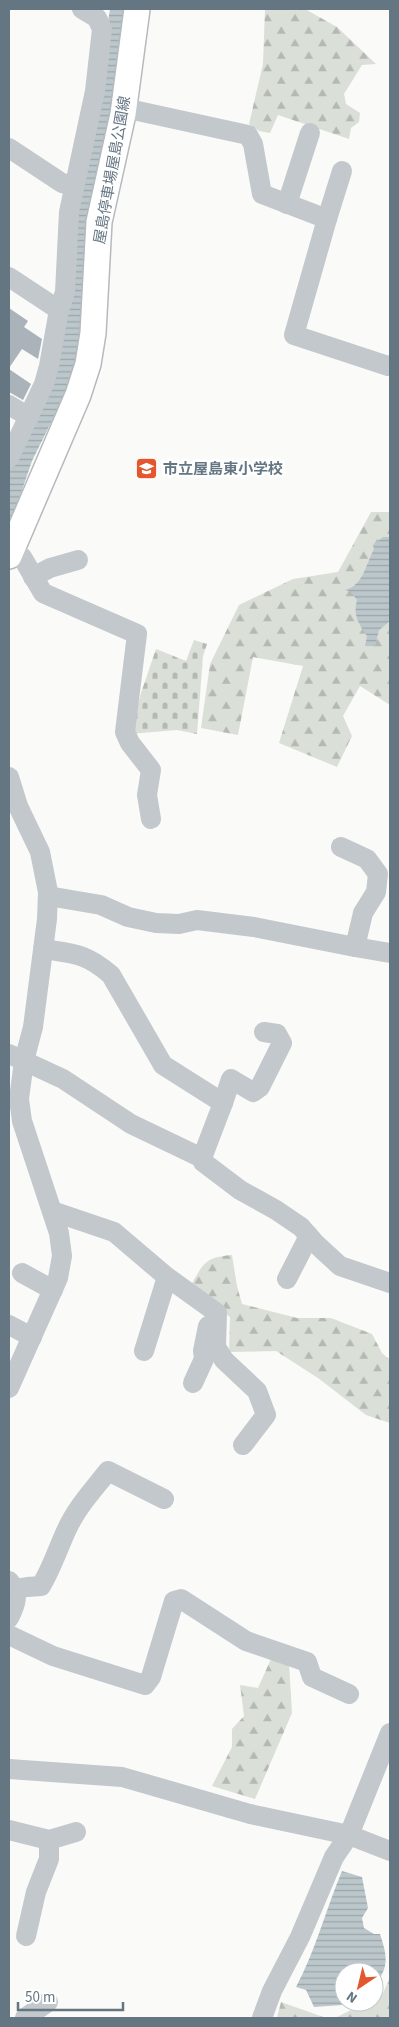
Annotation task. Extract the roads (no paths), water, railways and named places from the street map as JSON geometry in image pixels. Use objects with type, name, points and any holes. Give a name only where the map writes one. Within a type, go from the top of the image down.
[{"type":"main road","name":"屋島停車場屋島公園線","points":[[10,554],[78,395],[88,364],[94,333],[99,222],[124,108],[137,9]]},
{"type":"street","points":[[9,458],[47,375],[59,310],[65,292],[68,222],[95,91],[102,29],[97,18],[82,9]]},
{"type":"street","points":[[124,108],[248,135],[253,144],[262,194],[327,218]]},
{"type":"street","points":[[287,204],[310,133]]},
{"type":"street","points":[[9,148],[62,183],[74,186]]},
{"type":"street","points":[[342,171],[294,335],[388,366]]},
{"type":"street","points":[[9,277],[59,310]]},
{"type":"street","points":[[9,405],[29,417]]},
{"type":"street","points":[[10,554],[22,557],[43,593],[137,634],[125,732],[130,743],[151,770],[146,795],[151,819]]},
{"type":"street","points":[[33,577],[50,568],[78,560]]},
{"type":"street","points":[[9,777],[14,796],[40,852],[47,879],[48,896],[43,949],[33,1027],[16,1058],[20,1088],[20,1110],[59,1233],[62,1256],[58,1278],[32,1337],[13,1367],[9,1388]]},
{"type":"street","points":[[341,847],[367,859],[378,874],[376,892],[363,913],[355,947]]},
{"type":"street","points":[[48,896],[101,905],[128,917],[156,923],[179,924],[197,920],[254,927],[390,953]]},
{"type":"street","points":[[43,949],[75,953],[98,964],[111,975],[163,1065],[223,1103]]},
{"type":"street","points":[[202,1158],[231,1079],[254,1092],[260,1087],[282,1043],[276,1034],[264,1032]]},
{"type":"street","points":[[16,1058],[78,1088],[131,1124],[202,1158],[203,1162],[240,1190],[276,1210],[301,1227],[340,1266],[390,1283]]},
{"type":"street","points":[[52,1211],[114,1232],[217,1314],[216,1347],[224,1360],[257,1390],[266,1414],[243,1445]]},
{"type":"street","points":[[286,1279],[309,1236]]},
{"type":"street","points":[[22,1273],[53,1290]]},
{"type":"street","points":[[144,1351],[167,1276]]},
{"type":"street","points":[[193,1383],[204,1359],[203,1351],[211,1309]]},
{"type":"street","points":[[9,1325],[32,1337]]},
{"type":"street","points":[[9,1618],[17,1597],[12,1585],[41,1586],[49,1573],[67,1528],[83,1502],[108,1471],[164,1499]]},
{"type":"street","points":[[9,1635],[53,1656],[145,1685],[151,1677],[174,1601],[181,1599],[246,1641],[307,1662],[312,1677],[349,1694]]},
{"type":"street","points":[[262,2018],[272,1991],[300,1937],[334,1857],[349,1835],[390,1733]]},
{"type":"street","points":[[9,1769],[122,1777],[250,1814],[349,1835],[390,1851]]},
{"type":"street","points":[[9,1830],[49,1840],[76,1832]]},
{"type":"street","points":[[26,1936],[36,1892],[50,1859],[49,1840]]},
{"type":"street","points":[[26,2018],[48,2002]]},
{"type":"place","name":"市立屋島東小学校","points":[[147,469]]}]
